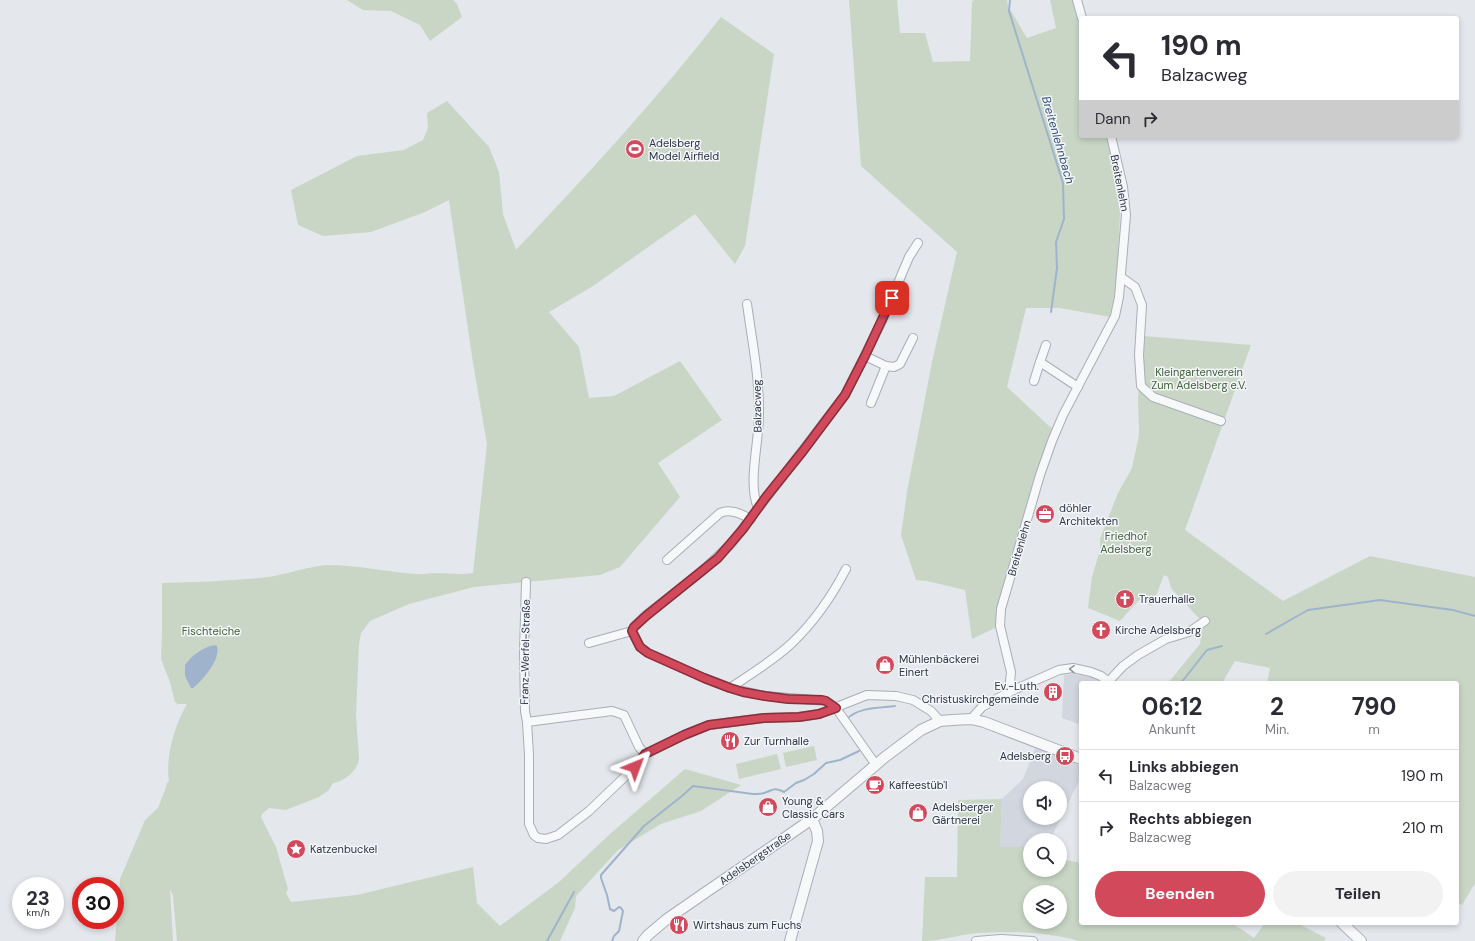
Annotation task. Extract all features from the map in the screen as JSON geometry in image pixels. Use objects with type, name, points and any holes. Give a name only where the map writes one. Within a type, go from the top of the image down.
[{"type":"street","points":[[1077,0],[1081,16]]},
{"type":"street","name":"Breitenlehn","points":[[1009,692],[1011,672],[1000,626],[1001,610],[1045,459],[1058,426],[1115,316],[1119,297],[1126,215],[1123,187],[1111,138]]},
{"type":"street","points":[[589,643],[632,631],[634,627],[646,616],[718,558],[731,544],[845,395],[888,308],[909,257],[918,243]]},
{"type":"street","points":[[1121,277],[1136,287],[1142,305],[1139,355],[1141,386],[1153,397],[1221,421]]},
{"type":"street","name":"Balzacweg","points":[[747,304],[756,364],[760,410],[754,472],[755,502],[758,508]]},
{"type":"street","points":[[865,356],[886,366],[894,367],[900,364],[913,338]]},
{"type":"street","points":[[1034,381],[1046,346]]},
{"type":"street","points":[[1040,362],[1078,387]]},
{"type":"street","points":[[871,402],[886,366]]},
{"type":"street","points":[[667,560],[725,510],[735,512],[751,519]]},
{"type":"street","points":[[730,688],[778,655],[796,639],[815,618],[846,569]]},
{"type":"street","name":"Franz-Werfel-Straße","points":[[526,582],[524,652],[529,824],[532,832],[538,838],[546,839],[558,835],[577,821],[635,767],[645,754],[684,735],[709,725],[764,718],[799,717],[819,714],[836,708]]},
{"type":"street","points":[[1110,681],[1123,666],[1138,655],[1166,639],[1189,632],[1205,621]]},
{"type":"street","points":[[632,631],[640,647],[648,653],[730,688],[765,696],[826,701],[836,708],[876,765]]},
{"type":"street","points":[[971,719],[982,707],[1009,692],[1065,668],[1080,669],[1091,672],[1101,676],[1108,681]]},
{"type":"street","points":[[836,708],[854,699],[867,695],[896,696],[907,698],[918,703],[931,711],[940,721]]},
{"type":"street","name":"Franz-Werfel-Straße","points":[[527,722],[612,711],[617,712],[624,715],[632,733],[645,754]]},
{"type":"street","name":"Adelsbergstraße","points":[[643,941],[667,919],[812,819],[876,765],[921,730],[940,721],[971,719],[984,722],[1079,758]]},
{"type":"street","points":[[790,941],[818,841],[817,831],[812,819]]},
{"type":"street","points":[[1344,925],[1361,941]]},
{"type":"street","points":[[976,941],[1001,939],[1033,941]]},
{"type":"shaded area","points":[[1073,674],[1090,677],[1100,681],[1079,681],[1079,724],[1062,718],[1064,675]]},
{"type":"shaded area","points":[[1036,746],[1079,765],[1079,781],[1067,805],[1067,781],[1023,781],[1023,825],[1057,825],[1053,833],[1023,833],[1023,847],[1000,847],[1002,799],[1023,779]]},
{"type":"green space","points":[[347,0],[453,0],[457,4],[462,17],[430,41],[420,25],[391,11],[363,10]]},
{"type":"green space","points":[[849,0],[897,0],[900,33],[925,33],[933,62],[970,61],[972,2],[974,0],[1007,0],[1008,6],[1027,38],[1056,28],[1050,0],[1074,0],[1079,20],[1079,138],[1108,138],[1121,191],[1117,281],[1110,317],[1060,308],[1026,308],[1007,387],[1054,429],[1034,478],[999,609],[997,627],[972,639],[965,590],[927,581],[916,580],[901,535],[907,492],[932,362],[957,252],[861,166]]},
{"type":"green space","name":"Fischteiche","points":[[721,17],[774,54],[745,246],[735,264],[695,214],[593,286],[549,312],[579,347],[589,398],[614,396],[680,361],[722,420],[658,463],[680,497],[620,567],[600,575],[474,587],[409,604],[370,621],[361,633],[359,644],[356,714],[359,759],[356,767],[350,775],[333,783],[329,790],[319,797],[286,810],[269,808],[262,814],[261,817],[276,847],[288,889],[286,893],[291,902],[357,895],[473,867],[477,903],[500,926],[559,882],[610,834],[685,769],[741,785],[701,811],[661,824],[618,850],[576,896],[575,908],[560,941],[177,941],[173,896],[170,889],[173,941],[115,941],[116,929],[124,929],[124,877],[121,877],[145,820],[158,808],[169,781],[168,762],[172,741],[187,704],[178,704],[175,702],[170,682],[161,659],[162,583],[268,577],[328,565],[418,574],[473,573],[487,444],[473,363],[449,200],[425,212],[371,232],[323,236],[298,225],[291,190],[357,156],[404,150],[423,140],[428,128],[427,113],[447,101],[489,147],[499,172],[503,214],[516,250],[621,136]]},
{"type":"green space","points":[[1144,336],[1251,345],[1185,530],[1283,601],[1370,556],[1475,577],[1475,883],[1462,905],[1459,904],[1459,681],[1267,681],[1270,668],[1235,661],[1223,681],[1170,681],[1200,644],[1202,629],[1206,626],[1171,588],[1168,577],[1164,575],[1152,606],[1139,600],[1120,621],[1088,608],[1092,577],[1100,550],[1100,539],[1118,493],[1132,468],[1139,435],[1138,398]]},
{"type":"green space","points":[[814,746],[817,760],[786,767],[783,753]]},
{"type":"green space","points":[[777,754],[781,769],[739,779],[736,764]]},
{"type":"green space","points":[[1002,799],[1000,847],[1023,847],[1023,877],[1067,877],[1067,861],[1079,863],[1079,925],[1235,925],[1254,938],[1264,925],[1301,925],[1326,938],[1324,941],[1079,941],[1042,934],[1002,932],[977,933],[922,941],[925,877],[957,877],[958,800]]},
{"type":"water","points":[[214,645],[217,646],[218,651],[214,663],[202,680],[191,688],[185,676],[185,665],[198,652]]},
{"type":"waterway","name":"Breitenlehnbach","points":[[1010,0],[1009,11],[1063,183],[1064,219],[1056,242],[1057,268],[1051,312]]},
{"type":"waterway","points":[[1266,634],[1308,610],[1380,600],[1453,610],[1475,616]]},
{"type":"waterway","points":[[1183,681],[1207,650],[1222,646]]},
{"type":"waterway","name":"Breitenlehnbach","points":[[847,719],[863,710],[895,706]]},
{"type":"waterway","points":[[612,941],[614,936],[619,931],[623,911],[619,907],[614,911],[610,909],[601,875],[644,826],[693,786],[753,794],[763,793],[775,789],[784,792],[796,783],[814,774],[826,763],[840,760],[859,751]]},
{"type":"waterway","points":[[547,941],[574,892]]},
{"type":"place","name":"Adelsberg Model Airfield","points":[[635,149]]},
{"type":"place","name":"döhler Architekten","points":[[1045,514]]},
{"type":"place","name":"Trauerhalle","points":[[1125,599]]},
{"type":"place","name":"Kirche Adelsberg","points":[[1101,630]]},
{"type":"place","name":"Mühlenbäckerei Einert","points":[[885,665]]},
{"type":"place","name":"Ev.-Luth. Christuskirchgemeinde","points":[[1053,692]]},
{"type":"place","name":"Zur Turnhalle","points":[[730,741]]},
{"type":"place","name":"Adelsberg","points":[[1065,756]]},
{"type":"place","name":"Kaffeestüb'l","points":[[875,785]]},
{"type":"place","name":"Young & Classic Cars","points":[[768,807]]},
{"type":"place","name":"Adelsberger Gärtnerei","points":[[918,813]]},
{"type":"place","name":"Katzenbuckel","points":[[296,849]]},
{"type":"place","name":"Wirtshaus zum Fuchs","points":[[679,925]]},
{"type":"route","points":[[635,767],[645,754],[697,729],[709,725],[764,718],[799,717],[819,714],[836,708],[822,700],[788,699],[743,692],[730,688],[648,653],[640,647],[635,640],[632,631],[634,627],[646,616],[718,558],[743,529],[845,395],[892,298]]},
{"type":"park label","name":"Kleingartenverein Zum Adelsberg e.V.","points":[[1199,378]]},
{"type":"park label","name":"Friedhof Adelsberg","points":[[1126,542]]}]
